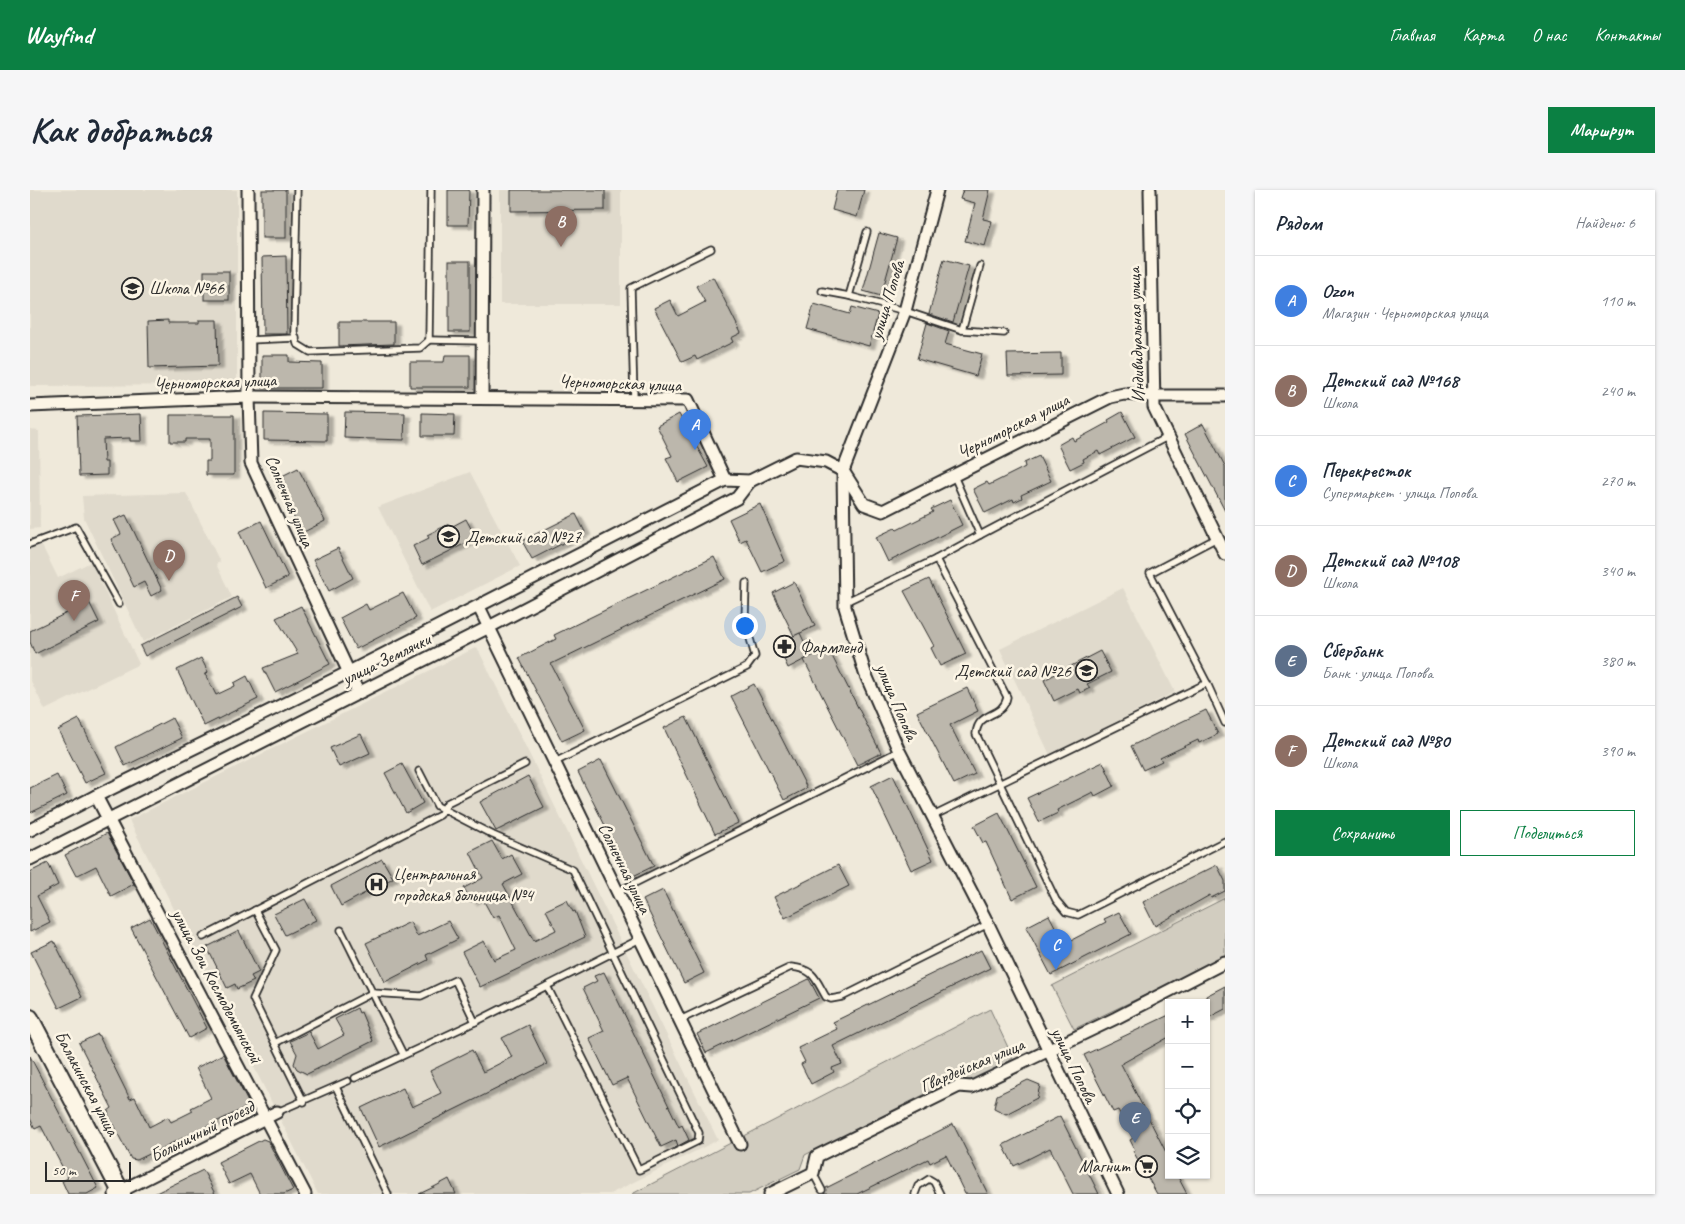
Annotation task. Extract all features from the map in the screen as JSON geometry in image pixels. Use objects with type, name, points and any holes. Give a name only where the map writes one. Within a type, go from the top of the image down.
[{"type":"main road","name":"Балакинская улица","points":[[30,1018],[119,1193]]},
{"type":"street","name":"Солнечная улица","points":[[248,190],[248,340],[251,463],[358,692]]},
{"type":"street","points":[[482,398],[483,190]]},
{"type":"street","name":"улица Попова","points":[[938,190],[905,310],[843,472],[845,602],[865,673],[899,751],[988,924],[1118,1194]]},
{"type":"street","name":"Индивидуальная улица","points":[[1150,190],[1152,396],[1154,407],[1225,554]]},
{"type":"street","name":"Черноморская улица","points":[[843,472],[864,504],[883,511],[1110,398],[1124,394],[1225,396]]},
{"type":"street","name":"Черноморская улица","points":[[30,406],[249,398],[688,400],[725,480]]},
{"type":"street","points":[[725,480],[750,481],[796,458],[826,462],[843,472]]},
{"type":"street","name":"улица Землячки","points":[[30,830],[479,607],[725,480]]},
{"type":"street","name":"улица Землячки","points":[[30,859],[489,627],[737,498],[750,481]]},
{"type":"street","name":"Солнечная улица","points":[[479,607],[740,1144]]},
{"type":"street","name":"улица Зои Космодемьянской","points":[[96,796],[305,1194]]},
{"type":"street","name":"Гвардейская улица","points":[[813,1172],[817,1156],[959,1086],[972,1087],[1048,1052],[1225,962]]},
{"type":"street","name":"Больничный проезд","points":[[119,1193],[277,1112]]},
{"type":"street","points":[[770,1194],[813,1172]]},
{"type":"lane","points":[[296,190],[294,332],[297,344],[310,352],[420,348],[429,340],[483,340]]},
{"type":"lane","points":[[429,340],[431,190]]},
{"type":"lane","points":[[849,296],[868,232]]},
{"type":"lane","points":[[634,400],[631,288],[711,249]]},
{"type":"lane","points":[[962,330],[980,266]]},
{"type":"lane","points":[[822,291],[905,310],[962,330],[1004,333]]},
{"type":"lane","points":[[248,340],[296,338]]},
{"type":"lane","points":[[845,602],[936,559],[1167,437]]},
{"type":"lane","points":[[954,476],[980,535]]},
{"type":"lane","points":[[30,544],[76,527],[119,604]]},
{"type":"lane","points":[[1217,538],[1150,573],[1207,683],[1225,723]]},
{"type":"lane","points":[[936,559],[1007,698],[1006,705],[1001,710],[981,720],[977,725],[976,734],[1056,900],[1066,912],[1078,914],[1225,841]]},
{"type":"lane","points":[[555,762],[746,667],[755,656],[745,622],[746,583]]},
{"type":"lane","points":[[933,816],[1207,683]]},
{"type":"lane","points":[[618,892],[899,751]]},
{"type":"lane","points":[[203,936],[440,815],[447,803],[525,764]]},
{"type":"lane","points":[[419,771],[437,806],[493,835],[572,870],[699,1133],[698,1141],[639,1170],[547,986]]},
{"type":"lane","points":[[255,910],[276,950],[254,999],[304,1102]]},
{"type":"lane","points":[[680,1020],[791,967],[804,968],[814,975],[826,997],[832,999],[842,998],[988,924]]},
{"type":"lane","points":[[340,930],[403,1054]]},
{"type":"lane","points":[[355,1078],[475,1022],[640,939]]},
{"type":"lane","points":[[275,1043],[372,993],[421,996],[455,980],[475,1022]]},
{"type":"lane","points":[[277,1112],[304,1102],[348,1081]]},
{"type":"lane","points":[[336,1087],[388,1194]]},
{"type":"lane","points":[[813,1172],[822,1190]]},
{"type":"lane","points":[[915,1194],[918,1186],[930,1180],[934,1182],[940,1194]]},
{"type":"shaded area","name":"Школа №66","points":[[30,190],[237,190],[237,385],[30,386]]},
{"type":"shaded area","points":[[500,190],[621,190],[621,304],[500,304]]},
{"type":"shaded area","points":[[30,430],[39,431],[40,528],[30,529]]},
{"type":"shaded area","name":"Детский сад №27","points":[[470,472],[520,566],[430,612],[378,507]]},
{"type":"shaded area","points":[[186,493],[220,562],[216,564],[232,597],[143,642],[84,518],[82,496]]},
{"type":"shaded area","points":[[41,544],[58,578],[91,562],[139,664],[45,710],[30,679],[30,549]]},
{"type":"shaded area","name":"Детский сад №26","points":[[1123,588],[1175,692],[1050,755],[1000,649]]},
{"type":"shaded area","name":"Центральная городская больница №4","points":[[477,647],[718,1140],[610,1194],[318,1194],[129,820]]},
{"type":"shaded area","points":[[1225,898],[1225,957],[1074,1029],[1052,986]]},
{"type":"shaded area","points":[[990,1009],[1013,1058],[982,1079],[951,1081],[805,1155],[800,1169],[749,1194],[632,1194]]},
{"type":"building","points":[[262,190],[286,190],[286,238],[262,238]]},
{"type":"building","points":[[448,190],[469,190],[468,225],[448,225]]},
{"type":"building","points":[[511,190],[605,190],[605,210],[511,211]]},
{"type":"building","points":[[837,190],[864,190],[857,217],[832,210]]},
{"type":"building","points":[[963,190],[990,190],[983,219],[992,221],[985,246],[965,241],[975,203],[960,199]]},
{"type":"building","points":[[879,233],[897,238],[881,296],[863,291]]},
{"type":"building","points":[[286,256],[287,334],[263,334],[262,257]]},
{"type":"building","points":[[944,259],[969,266],[953,322],[929,314]]},
{"type":"building","points":[[449,261],[470,261],[470,332],[449,332]]},
{"type":"building","points":[[204,271],[229,271],[229,300],[204,300]]},
{"type":"building","points":[[713,277],[741,333],[731,338],[733,342],[697,360],[695,356],[682,362],[654,308],[670,300],[678,316],[705,302],[696,286]]},
{"type":"building","points":[[814,304],[850,314],[852,307],[878,314],[869,346],[807,329]]},
{"type":"building","points":[[168,320],[168,323],[199,323],[199,320],[217,320],[218,366],[149,368],[148,321]]},
{"type":"building","points":[[339,322],[394,322],[394,344],[339,346]]},
{"type":"building","points":[[927,323],[949,331],[945,344],[982,354],[976,376],[917,359]]},
{"type":"building","points":[[1061,353],[1061,375],[1008,376],[1007,354]]},
{"type":"building","points":[[262,355],[289,355],[289,362],[322,363],[322,388],[262,388]]},
{"type":"building","points":[[445,355],[470,355],[470,387],[410,387],[410,362],[444,362]]},
{"type":"building","points":[[345,412],[405,413],[404,440],[344,438]]},
{"type":"building","points":[[1122,412],[1135,437],[1100,455],[1098,451],[1083,459],[1084,462],[1070,469],[1058,445],[1072,437],[1074,441],[1109,422],[1108,420]]},
{"type":"building","points":[[264,413],[327,414],[327,441],[264,440]]},
{"type":"building","points":[[422,413],[455,414],[454,436],[422,436]]},
{"type":"building","points":[[141,414],[142,441],[130,441],[130,438],[103,439],[104,462],[107,462],[107,475],[79,476],[77,416]]},
{"type":"building","points":[[679,414],[708,467],[678,482],[666,458],[672,456],[657,426]]},
{"type":"building","points":[[170,415],[234,415],[234,475],[206,475],[206,461],[210,461],[210,439],[185,439],[185,442],[170,442]]},
{"type":"building","points":[[1203,424],[1225,466],[1225,511],[1185,434]]},
{"type":"building","points":[[1039,456],[1051,481],[1021,495],[1022,498],[1014,502],[1013,499],[985,513],[973,489],[987,482],[989,485],[1025,467],[1024,463]]},
{"type":"building","points":[[298,468],[325,521],[302,533],[274,480]]},
{"type":"building","points":[[950,500],[962,525],[888,562],[876,537],[895,528],[897,530],[933,512],[931,509]]},
{"type":"building","points":[[760,504],[785,561],[762,572],[746,539],[740,542],[729,519]]},
{"type":"building","points":[[576,514],[585,532],[532,559],[522,541]]},
{"type":"building","points":[[126,515],[162,590],[151,596],[144,582],[134,587],[111,539],[121,534],[114,520]]},
{"type":"building","points":[[466,519],[476,538],[422,565],[413,546],[429,538],[427,535],[449,524],[451,527]]},
{"type":"building","points":[[261,521],[288,577],[266,588],[239,532]]},
{"type":"building","points":[[338,548],[353,578],[329,591],[313,560]]},
{"type":"building","points":[[714,557],[725,579],[551,664],[585,730],[562,741],[519,658],[556,639],[554,635]]},
{"type":"building","points":[[929,579],[966,654],[940,666],[931,648],[934,646],[904,591]]},
{"type":"building","points":[[794,582],[815,626],[794,636],[773,593]]},
{"type":"building","points":[[403,593],[416,618],[356,649],[340,618],[366,604],[369,610]]},
{"type":"building","points":[[237,597],[242,607],[145,656],[140,646]]},
{"type":"building","points":[[89,602],[99,622],[35,654],[30,642],[30,631]]},
{"type":"building","points":[[301,606],[330,664],[275,692],[263,668],[298,654],[276,618]]},
{"type":"building","points":[[800,633],[811,656],[788,668],[777,644]]},
{"type":"building","points":[[828,648],[881,753],[857,765],[804,660]]},
{"type":"building","points":[[1100,651],[1111,672],[1087,684],[1090,688],[1080,693],[1078,689],[1054,701],[1044,680]]},
{"type":"building","points":[[201,658],[208,672],[205,673],[216,695],[235,686],[234,683],[247,676],[258,699],[204,726],[177,670]]},
{"type":"building","points":[[754,684],[807,788],[784,800],[731,696]]},
{"type":"building","points":[[967,688],[978,711],[950,725],[975,774],[954,784],[917,712]]},
{"type":"building","points":[[1206,710],[1218,734],[1199,743],[1198,740],[1160,758],[1162,761],[1143,770],[1131,746]]},
{"type":"building","points":[[686,717],[738,823],[715,834],[664,728]]},
{"type":"building","points":[[172,718],[182,738],[125,766],[116,747]]},
{"type":"building","points":[[79,719],[106,773],[85,783],[58,730]]},
{"type":"building","points":[[361,734],[370,753],[339,767],[330,748]]},
{"type":"building","points":[[601,760],[654,866],[631,877],[578,772]]},
{"type":"building","points":[[1103,762],[1114,786],[1095,796],[1093,792],[1057,810],[1058,813],[1039,822],[1027,798]]},
{"type":"building","points":[[402,764],[423,803],[406,813],[385,773]]},
{"type":"building","points":[[57,775],[67,795],[30,813],[30,788]]},
{"type":"building","points":[[893,775],[933,860],[911,870],[871,786]]},
{"type":"building","points":[[528,776],[544,807],[496,831],[480,802]]},
{"type":"building","points":[[999,813],[1036,887],[1012,899],[986,842],[983,843],[974,826]]},
{"type":"building","points":[[107,833],[134,884],[111,896],[96,866],[76,876],[65,855]]},
{"type":"building","points":[[492,841],[502,859],[511,854],[522,874],[503,884],[534,941],[556,930],[546,910],[567,900],[573,912],[575,911],[585,937],[480,987],[462,952],[484,941],[494,960],[516,950],[499,915],[493,918],[481,896],[471,902],[464,888],[483,878],[470,852]]},
{"type":"building","points":[[382,859],[393,878],[341,906],[331,886]]},
{"type":"building","points":[[48,863],[58,885],[37,896],[50,922],[30,932],[30,872]]},
{"type":"building","points":[[838,865],[849,886],[785,918],[774,897]]},
{"type":"building","points":[[1217,865],[1225,881],[1225,891],[1211,898],[1210,895],[1155,926],[1143,902]]},
{"type":"building","points":[[663,890],[704,973],[684,983],[643,900]]},
{"type":"building","points":[[305,899],[316,920],[285,935],[274,914]]},
{"type":"building","points":[[1119,912],[1131,934],[1051,975],[1026,927],[1049,915],[1064,944],[1106,922],[1104,919]]},
{"type":"building","points":[[150,918],[207,1028],[189,1038],[131,928]]},
{"type":"building","points":[[448,921],[458,939],[426,955],[428,960],[385,982],[366,943],[410,922],[417,936]]},
{"type":"building","points":[[239,931],[259,972],[251,976],[254,981],[237,989],[235,984],[227,988],[207,947]]},
{"type":"building","points":[[54,941],[82,997],[59,1008],[31,952]]},
{"type":"building","points":[[981,950],[990,968],[833,1046],[842,1064],[832,1068],[834,1072],[811,1084],[801,1064],[805,1062],[798,1048],[837,1029],[833,1022]]},
{"type":"building","points":[[604,972],[679,1127],[682,1125],[689,1140],[678,1146],[676,1140],[661,1147],[627,1078],[612,1085],[589,1038],[604,1031],[583,988],[597,981],[594,976]]},
{"type":"building","points":[[809,979],[819,998],[706,1053],[697,1034]]},
{"type":"building","points":[[1225,986],[1225,1009],[1210,1017],[1210,999],[1206,999],[1206,996]]},
{"type":"building","points":[[357,1008],[359,1013],[361,1012],[373,1041],[307,1074],[297,1069],[294,1064],[297,1054],[290,1041],[309,1032],[318,1049],[344,1035],[335,1019]]},
{"type":"building","points":[[1165,1017],[1165,1039],[1121,1064],[1165,1150],[1165,1179],[1179,1179],[1187,1194],[1157,1194],[1133,1151],[1135,1150],[1130,1140],[1133,1138],[1118,1110],[1113,1112],[1084,1055]]},
{"type":"building","points":[[528,1025],[547,1064],[379,1147],[361,1108],[403,1088],[412,1107],[441,1093],[430,1071],[472,1050],[483,1072],[512,1057],[502,1038]]},
{"type":"building","points":[[98,1034],[130,1099],[135,1097],[149,1127],[168,1117],[171,1122],[193,1111],[191,1108],[211,1098],[196,1068],[223,1054],[248,1102],[245,1108],[137,1160],[131,1159],[109,1117],[108,1111],[112,1108],[79,1043]]},
{"type":"building","points":[[30,1056],[98,1188],[87,1194],[68,1194],[62,1181],[68,1178],[41,1126],[35,1129],[30,1118]]},
{"type":"building","points":[[1028,1080],[1040,1085],[1037,1098],[1006,1114],[994,1108],[997,1095]]},
{"type":"building","points":[[1060,1116],[1099,1194],[1073,1194],[1050,1148],[1014,1166],[1003,1145]]},
{"type":"building","points":[[953,1124],[988,1194],[965,1194],[946,1155],[930,1163],[928,1159],[857,1194],[824,1194],[826,1188]]},
{"type":"building","points":[[263,1139],[268,1141],[293,1190],[284,1194],[260,1194],[250,1174],[229,1184],[218,1162]]},
{"type":"building","points":[[203,1170],[215,1194],[154,1194]]},
{"type":"building","points":[[449,1179],[456,1194],[419,1194],[434,1187]]},
{"type":"place","name":"Детский сад №168","points":[[561,247]]},
{"type":"place","name":"Школа №66","points":[[133,288]]},
{"type":"place","name":"Ozon","points":[[695,450]]},
{"type":"place","name":"Детский сад №27","points":[[449,537]]},
{"type":"place","name":"Детский сад №108","points":[[169,581]]},
{"type":"place","name":"Детский сад №80","points":[[74,621]]},
{"type":"place","name":"Фармленд","points":[[784,647]]},
{"type":"place","name":"Детский сад №26","points":[[1087,671]]},
{"type":"place","name":"Центральная городская больница №4","points":[[377,884]]},
{"type":"place","name":"Перекресток","points":[[1056,970]]},
{"type":"place","name":"Сбербанк","points":[[1135,1143]]},
{"type":"place","name":"Магнит","points":[[1146,1166]]}]
